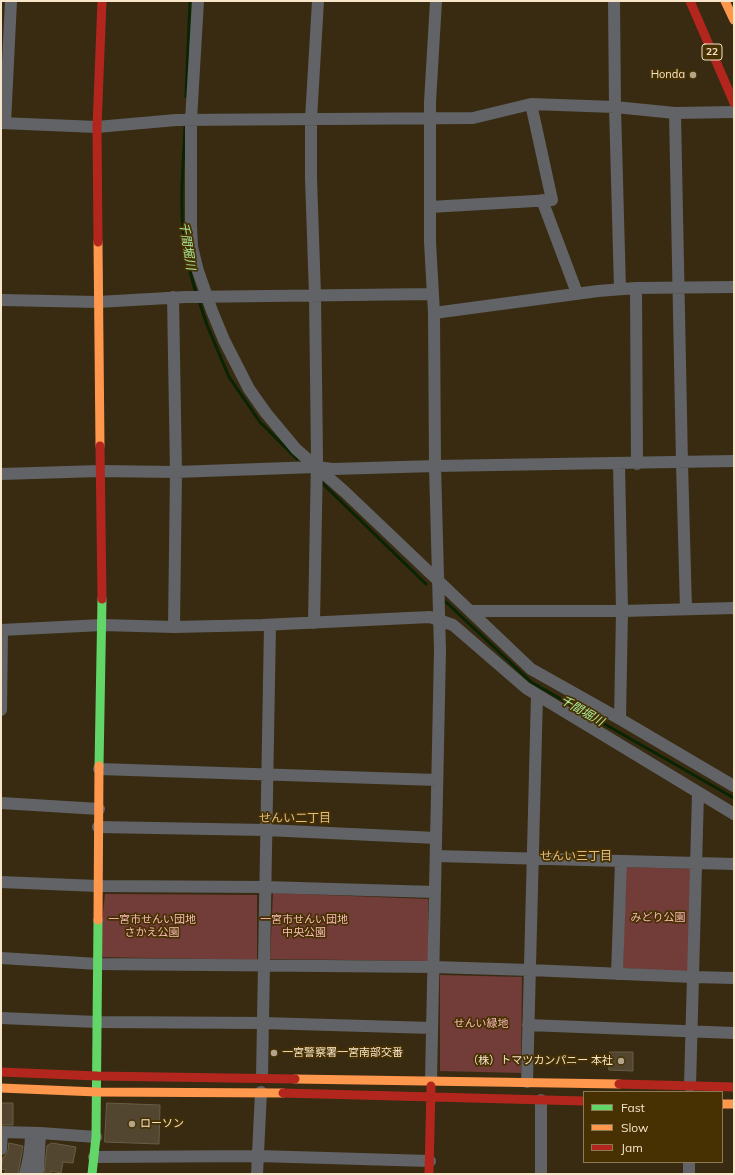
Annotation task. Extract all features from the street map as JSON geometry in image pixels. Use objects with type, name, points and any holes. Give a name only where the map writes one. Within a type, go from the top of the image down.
[{"type":"main road","points":[[92,1174],[96,1137],[97,1092],[98,827],[102,625],[97,302],[97,127],[102,1]]},
{"type":"main road","name":"22","points":[[690,1],[734,103]]},
{"type":"main road","points":[[725,1],[734,20]]},
{"type":"main road","points":[[729,1],[734,13]]},
{"type":"main road","points":[[1,1072],[97,1076],[262,1077],[734,1087]]},
{"type":"main road","points":[[429,1174],[430,1097],[432,1080]]},
{"type":"main road","points":[[1,1088],[97,1092],[261,1092],[583,1101]]},
{"type":"main road","points":[[723,1104],[734,1104]]},
{"type":"street","points":[[11,1],[3,123],[97,127],[185,120],[473,118],[531,104],[615,107],[676,113],[734,112]]},
{"type":"street","points":[[198,1],[185,120],[192,247],[205,297],[224,340],[249,389],[266,413],[296,449],[345,492],[531,669],[734,786]]},
{"type":"street","points":[[314,623],[316,467],[311,178],[312,119],[318,1]]},
{"type":"street","points":[[432,1080],[440,650],[437,580],[434,313],[430,242],[430,102],[436,1]]},
{"type":"street","points":[[614,1],[615,107],[620,289]]},
{"type":"street","points":[[430,207],[552,200],[531,104]]},
{"type":"street","points":[[676,113],[678,288],[686,609]]},
{"type":"street","points":[[542,200],[577,293]]},
{"type":"street","points":[[434,313],[577,293],[620,289],[734,287]]},
{"type":"street","points":[[636,288],[637,464]]},
{"type":"street","points":[[1,300],[97,302],[173,297],[433,294]]},
{"type":"street","points":[[173,297],[176,472],[174,627]]},
{"type":"street","points":[[1,474],[100,471],[176,472],[316,467],[333,469],[734,461]]},
{"type":"street","points":[[619,464],[622,611],[620,719]]},
{"type":"street","points":[[470,610],[622,611],[734,608]]},
{"type":"street","points":[[1,710],[2,630],[102,625],[174,627],[270,625],[430,617],[453,625],[526,688],[734,814]]},
{"type":"street","points":[[262,1077],[270,625]]},
{"type":"street","points":[[527,1082],[537,695]]},
{"type":"street","points":[[99,769],[437,780]]},
{"type":"street","points":[[690,1086],[698,793]]},
{"type":"street","points":[[1,803],[99,809]]},
{"type":"street","points":[[98,827],[266,830],[436,838]]},
{"type":"street","points":[[436,856],[734,864]]},
{"type":"street","points":[[617,974],[621,861]]},
{"type":"street","points":[[1,882],[98,886],[265,887],[435,892]]},
{"type":"street","points":[[1,958],[98,964],[434,967],[734,978]]},
{"type":"street","points":[[1,1018],[97,1022],[263,1023],[432,1028]]},
{"type":"street","points":[[528,1025],[734,1033]]},
{"type":"street","points":[[257,1174],[261,1092]]},
{"type":"street","points":[[541,1100],[541,1174]]},
{"type":"street","points":[[1,1149],[1,1132],[96,1137]]},
{"type":"street","points":[[26,1174],[35,1133]]},
{"type":"street","points":[[35,1133],[38,1170],[36,1174]]},
{"type":"street","points":[[94,1156],[258,1156],[430,1162]]},
{"type":"street","points":[[689,1163],[689,1174]]},
{"type":"green space","name":"みどり公園","points":[[626,867],[692,869],[689,972],[623,968]]},
{"type":"green space","name":"一宮市せんい団地 中央公園","points":[[273,893],[428,899],[428,961],[270,959]]},
{"type":"green space","name":"一宮市せんい団地 さかえ公園","points":[[105,894],[257,895],[257,960],[98,957]]},
{"type":"green space","name":"せんい緑地","points":[[440,975],[522,977],[521,1073],[440,1071]]},
{"type":"building","name":"（株）トマツカンパニー 本社","points":[[610,1052],[633,1052],[633,1071],[609,1070]]},
{"type":"building","points":[[1,1103],[13,1103],[13,1125],[1,1125]]},
{"type":"building","name":"ローソン","points":[[107,1103],[160,1105],[159,1144],[105,1142]]},
{"type":"building","points":[[9,1143],[23,1146],[18,1174],[4,1174],[6,1170],[1,1169],[3,1157],[8,1150]]},
{"type":"building","points":[[52,1143],[76,1147],[73,1163],[63,1162],[61,1173],[51,1171],[51,1174],[44,1174],[47,1146]]},
{"type":"waterway","name":"千間堀川","points":[[186,97],[190,1]]},
{"type":"waterway","name":"千間堀川","points":[[185,127],[182,220],[190,273],[196,293]]},
{"type":"waterway","name":"千間堀川","points":[[199,301],[207,325],[229,377],[260,422],[297,459]]},
{"type":"waterway","name":"千間堀川","points":[[321,482],[426,584]]},
{"type":"waterway","name":"千間堀川","points":[[446,602],[531,682],[734,798]]},
{"type":"traffic: fast","points":[[99,766],[102,599]]},
{"type":"traffic: fast","points":[[92,1174],[96,1137],[98,920]]},
{"type":"traffic: slow","points":[[725,1],[734,20]]},
{"type":"traffic: slow","points":[[98,242],[100,446]]},
{"type":"traffic: slow","points":[[98,920],[99,766]]},
{"type":"traffic: slow","points":[[295,1079],[619,1084]]},
{"type":"traffic: slow","points":[[1,1088],[97,1092],[283,1093]]},
{"type":"traffic: slow","points":[[723,1104],[734,1104]]},
{"type":"traffic: jam","points":[[98,242],[97,127],[102,1]]},
{"type":"traffic: jam","points":[[690,1],[734,103]]},
{"type":"traffic: jam","points":[[100,446],[102,599]]},
{"type":"traffic: jam","points":[[1,1072],[97,1076],[295,1079]]},
{"type":"traffic: jam","points":[[619,1084],[734,1087]]},
{"type":"traffic: jam","points":[[429,1174],[431,1086]]},
{"type":"traffic: jam","points":[[283,1093],[583,1101]]},
{"type":"place","name":"Honda","points":[[693,75]]},
{"type":"place","name":"一宮警察署一宮南部交番","points":[[274,1053]]},
{"type":"place","name":"（株）トマツカンパニー 本社","points":[[621,1061]]},
{"type":"place","name":"ローソン","points":[[132,1124]]},
{"type":"district","name":"せんい二丁目","points":[[295,818]]},
{"type":"district","name":"せんい三丁目","points":[[576,856]]}]
